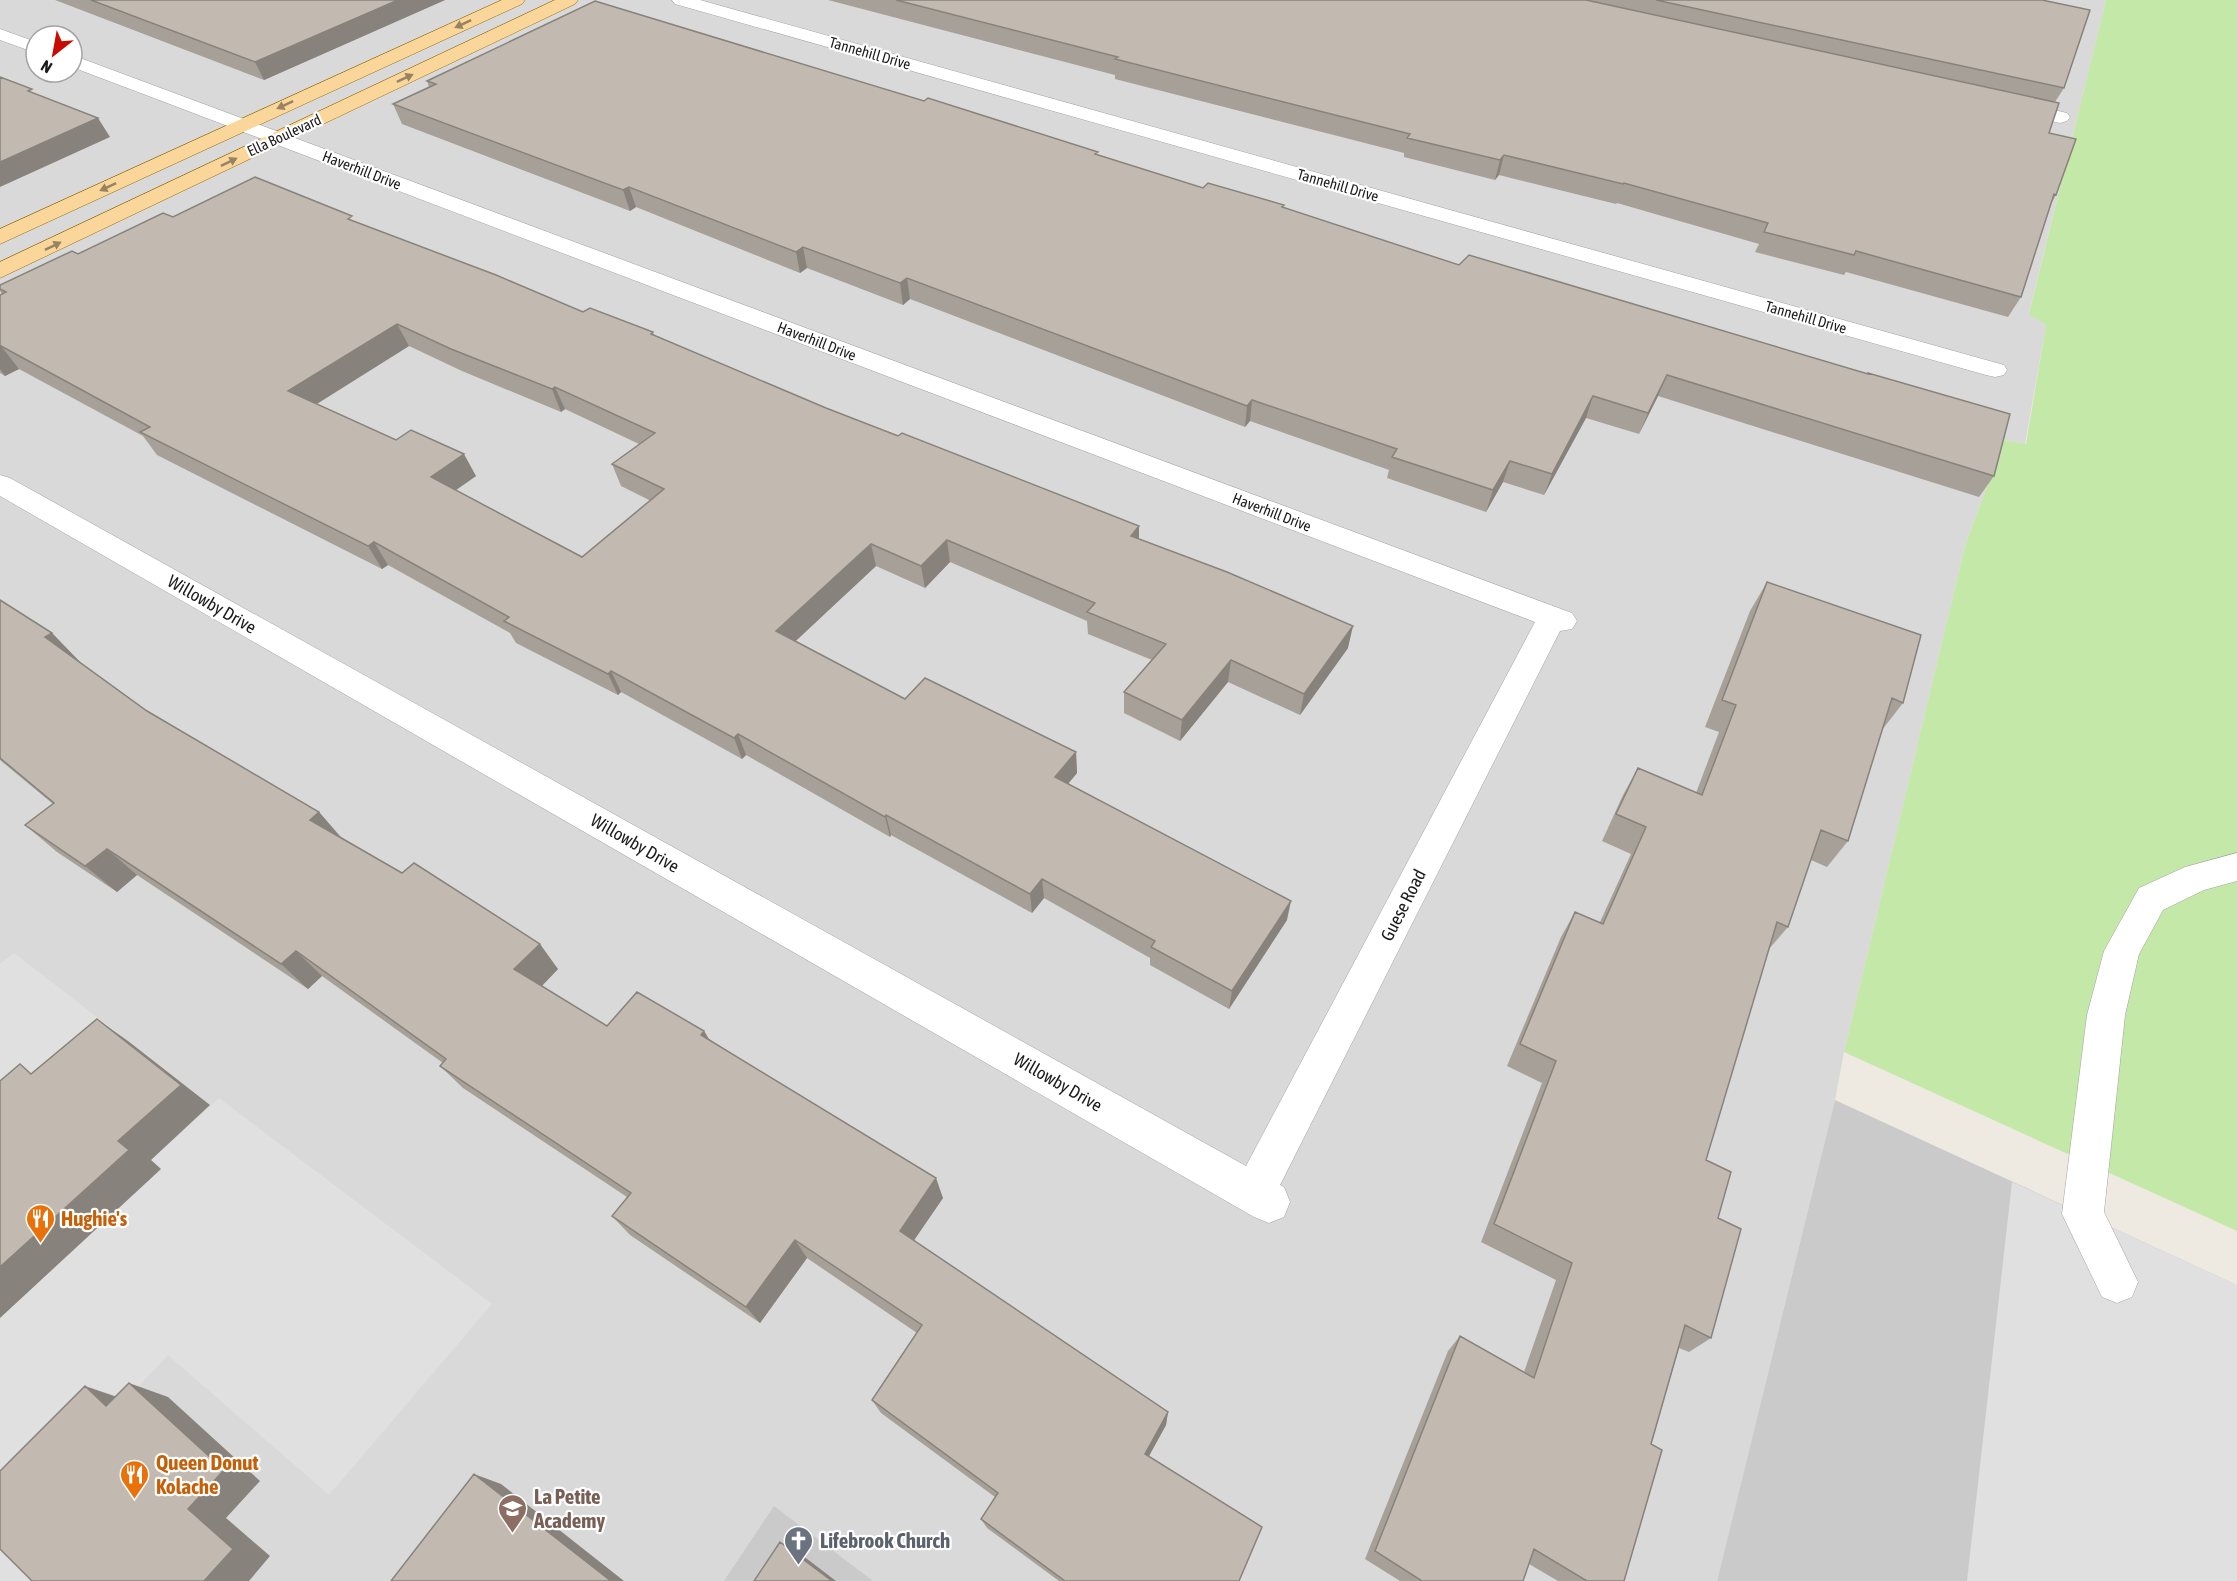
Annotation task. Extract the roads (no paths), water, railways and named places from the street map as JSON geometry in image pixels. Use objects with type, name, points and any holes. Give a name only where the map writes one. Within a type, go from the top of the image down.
[{"type":"main road","name":"Ella Boulevard","points":[[0,237],[516,0]]},
{"type":"main road","name":"Ella Boulevard","points":[[0,271],[569,0]]},
{"type":"street","name":"Tannehill Drive","points":[[681,0],[1995,370]]},
{"type":"street","points":[[0,34],[24,43]]},
{"type":"street","name":"Haverhill Drive","points":[[84,66],[1557,619]]},
{"type":"street","points":[[1991,102],[2060,117]]},
{"type":"street","name":"Willowby Drive","points":[[0,484],[1262,1198]]},
{"type":"street","name":"Guese Road","points":[[1262,1198],[1557,619]]},
{"type":"street","points":[[2117,1282],[2083,1214],[2106,1015],[2122,951],[2151,899],[2197,877],[2237,867]]},
{"type":"place","name":"Hughie's","points":[[40,1244]]},
{"type":"place","name":"Queen Donut Kolache","points":[[135,1500]]},
{"type":"place","name":"La Petite Academy","points":[[513,1534]]},
{"type":"place","name":"Lifebrook Church","points":[[799,1566]]}]
